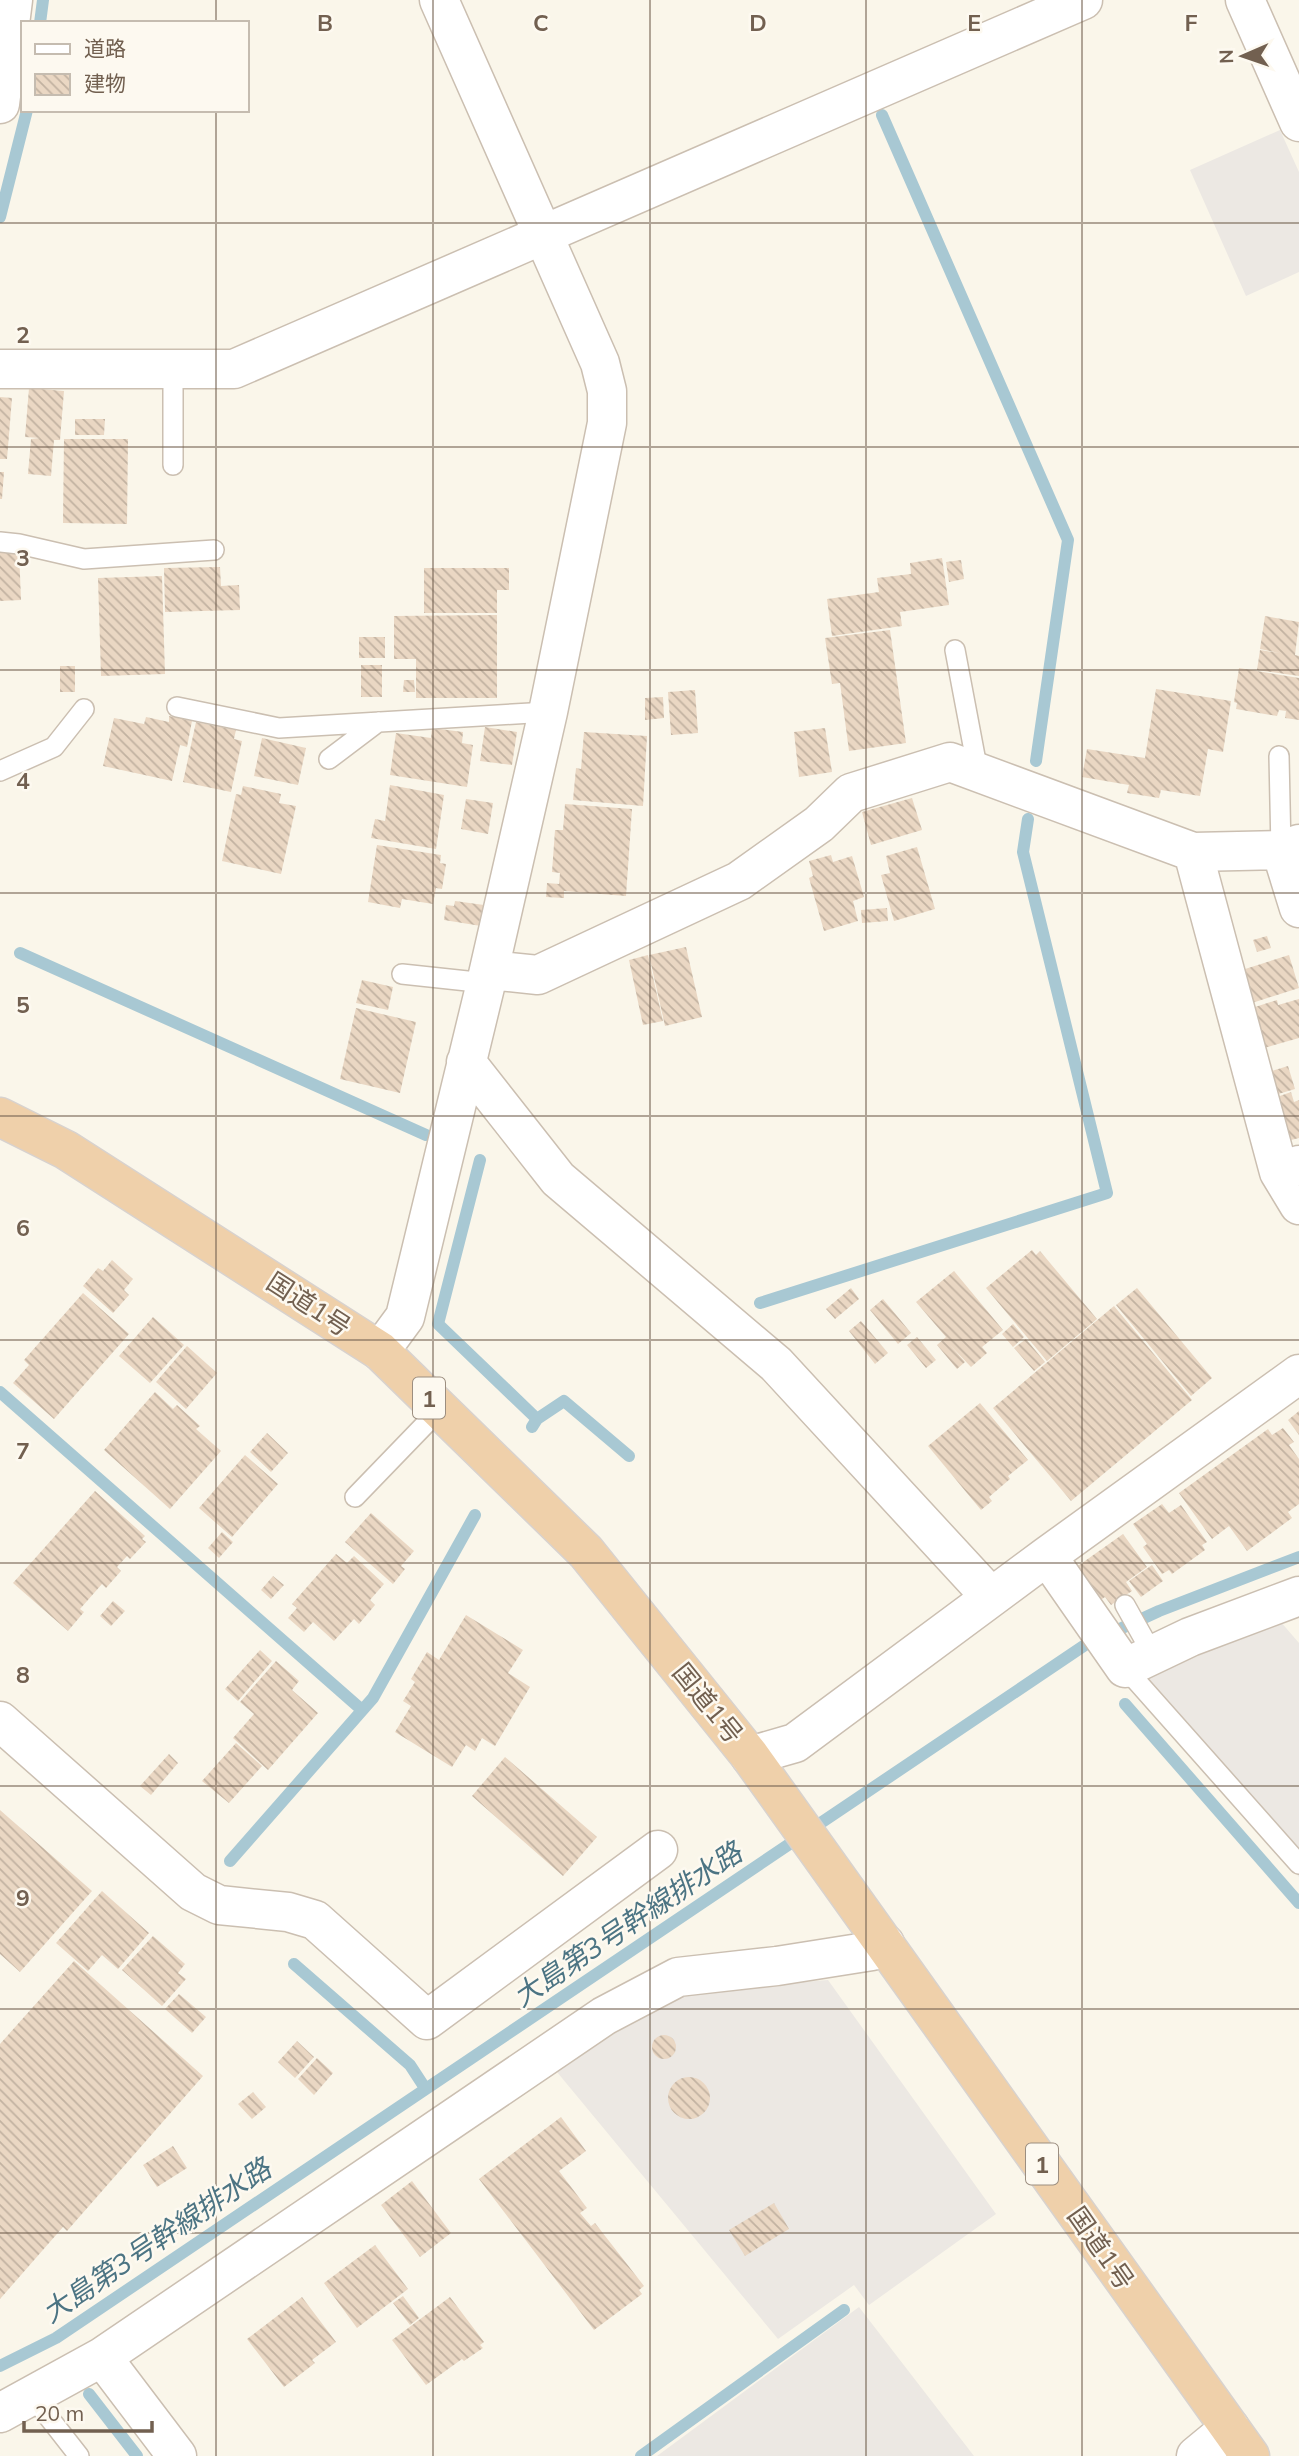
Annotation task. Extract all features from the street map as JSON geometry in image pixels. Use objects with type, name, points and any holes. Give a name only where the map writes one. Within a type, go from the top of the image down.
[{"type":"highway","name":"国道1号","points":[[0,1117],[66,1150],[380,1351],[586,1552],[760,1769],[1240,2442]]},
{"type":"street","points":[[0,104],[13,0]]},
{"type":"street","points":[[380,1351],[405,1317],[548,712],[607,423],[607,391],[600,363],[439,0]]},
{"type":"street","points":[[0,369],[234,369],[1083,0]]},
{"type":"street","points":[[1245,0],[1299,122]]},
{"type":"street","points":[[487,976],[538,975],[739,881],[820,824],[851,793],[950,762],[1193,852],[1290,847],[1299,908]]},
{"type":"street","points":[[1193,852],[1299,1205]]},
{"type":"street","points":[[466,1062],[558,1179],[776,1364],[991,1597]]},
{"type":"street","points":[[760,1769],[1046,1556],[1299,1374]]},
{"type":"street","points":[[1046,1556],[1108,1612],[1136,1657],[1299,1596]]},
{"type":"street","points":[[0,1721],[193,1892],[219,1905],[288,1912],[315,1920],[427,2020],[658,1850]]},
{"type":"street","points":[[16,2404],[102,2357],[604,2016],[678,1977],[777,1966],[872,1951],[886,1944]]},
{"type":"street","points":[[102,2357],[177,2456]]},
{"type":"street","points":[[1196,2456],[1240,2442]]},
{"type":"lane","points":[[173,369],[173,465]]},
{"type":"lane","points":[[0,542],[84,559],[214,550]]},
{"type":"lane","points":[[955,650],[978,772]]},
{"type":"lane","points":[[177,707],[279,728],[548,712]]},
{"type":"lane","points":[[0,771],[54,747],[84,709]]},
{"type":"lane","points":[[329,759],[378,722]]},
{"type":"lane","points":[[1279,755],[1290,847]]},
{"type":"lane","points":[[402,974],[487,976]]},
{"type":"lane","points":[[355,1497],[440,1409]]},
{"type":"lane","points":[[1136,1657],[1299,1864]]},
{"type":"lane","points":[[16,2404],[79,2456]]},
{"type":"shaded area","points":[[1280,130],[1299,172],[1299,272],[1246,296],[1190,170]]},
{"type":"shaded area","points":[[1280,1621],[1299,1643],[1299,1877],[1133,1688],[1143,1679]]},
{"type":"shaded area","points":[[828,1980],[996,2214],[869,2305],[854,2285],[778,2339],[557,2072],[676,1992]]},
{"type":"shaded area","points":[[859,2307],[974,2456],[657,2456]]},
{"type":"building","points":[[29,388],[64,391],[60,440],[54,440],[51,476],[28,474],[31,439],[40,438],[25,437]]},
{"type":"building","points":[[0,397],[12,398],[7,459],[0,459]]},
{"type":"building","points":[[75,419],[105,419],[104,435],[75,435]]},
{"type":"building","points":[[64,439],[128,439],[127,524],[63,523]]},
{"type":"building","points":[[0,472],[4,472],[2,499],[0,499]]},
{"type":"building","points":[[19,550],[21,600],[0,601],[0,551]]},
{"type":"building","points":[[942,558],[949,605],[900,612],[902,626],[832,636],[827,599],[879,592],[877,578],[911,574],[910,563]]},
{"type":"building","points":[[961,560],[964,579],[949,582],[946,562]]},
{"type":"building","points":[[220,567],[221,586],[239,585],[240,610],[165,612],[164,568]]},
{"type":"building","points":[[424,568],[509,568],[509,590],[497,590],[497,613],[424,613]]},
{"type":"building","points":[[162,576],[165,674],[101,676],[98,578]]},
{"type":"building","points":[[497,615],[497,698],[416,698],[416,659],[394,659],[394,616]]},
{"type":"building","points":[[1265,616],[1299,622],[1295,655],[1299,656],[1299,676],[1257,670],[1260,650],[1279,653],[1260,649]]},
{"type":"building","points":[[890,630],[906,743],[849,751],[840,683],[832,684],[825,638]]},
{"type":"building","points":[[359,637],[385,637],[385,658],[359,658]]},
{"type":"building","points":[[361,665],[382,665],[382,697],[361,697]]},
{"type":"building","points":[[60,666],[75,666],[75,692],[60,692]]},
{"type":"building","points":[[1239,668],[1299,678],[1299,720],[1285,718],[1286,711],[1279,710],[1277,716],[1236,709],[1237,703],[1234,702]]},
{"type":"building","points":[[404,680],[414,680],[415,692],[403,692]]},
{"type":"building","points":[[1156,689],[1231,701],[1223,752],[1208,749],[1200,796],[1161,790],[1159,798],[1127,793],[1129,785],[1082,777],[1087,749],[1145,758]]},
{"type":"building","points":[[695,690],[698,733],[671,735],[668,692]]},
{"type":"building","points":[[663,697],[664,718],[645,720],[645,698]]},
{"type":"building","points":[[169,716],[192,721],[187,747],[180,745],[172,781],[103,766],[114,718],[144,724],[146,717],[169,722]]},
{"type":"building","points":[[196,722],[236,730],[234,739],[242,741],[231,792],[183,782]]},
{"type":"building","points":[[485,727],[517,732],[512,765],[480,761]]},
{"type":"building","points":[[432,728],[463,732],[462,743],[473,745],[467,787],[390,775],[396,733],[431,738]]},
{"type":"building","points":[[825,728],[832,772],[799,777],[794,732]]},
{"type":"building","points":[[584,732],[647,736],[643,806],[573,800],[576,768],[581,769]]},
{"type":"building","points":[[262,738],[306,748],[298,785],[254,776]]},
{"type":"building","points":[[390,785],[444,795],[436,849],[371,838],[375,819],[385,821]]},
{"type":"building","points":[[243,786],[281,794],[279,803],[296,806],[281,874],[222,861],[236,794],[241,795]]},
{"type":"building","points":[[912,798],[922,830],[871,845],[862,812]]},
{"type":"building","points":[[466,799],[493,803],[488,834],[461,829]]},
{"type":"building","points":[[565,804],[632,809],[626,896],[564,891],[564,898],[546,897],[547,883],[559,884],[560,873],[552,872],[555,830],[563,830]]},
{"type":"building","points":[[377,845],[441,855],[440,863],[446,864],[442,889],[436,888],[433,904],[402,899],[400,908],[368,902]]},
{"type":"building","points":[[917,847],[935,909],[894,921],[881,875],[890,873],[886,856]]},
{"type":"building","points":[[831,855],[833,862],[852,856],[864,897],[853,901],[858,921],[824,931],[809,878],[813,876],[809,861]]},
{"type":"building","points":[[455,901],[484,905],[481,926],[444,920],[446,905],[454,906]]},
{"type":"building","points":[[887,908],[888,921],[862,923],[861,910]]},
{"type":"building","points":[[1267,936],[1271,948],[1257,952],[1253,940]]},
{"type":"building","points":[[686,947],[702,1017],[665,1026],[649,955]]},
{"type":"building","points":[[648,955],[663,1021],[643,1025],[629,960]]},
{"type":"building","points":[[1289,955],[1299,988],[1252,1003],[1242,970]]},
{"type":"building","points":[[362,980],[393,987],[388,1010],[356,1003]]},
{"type":"building","points":[[1299,999],[1299,1038],[1264,1048],[1252,1008],[1277,1000],[1278,1005]]},
{"type":"building","points":[[356,1008],[416,1022],[400,1093],[340,1079]]},
{"type":"building","points":[[1288,1066],[1295,1089],[1275,1095],[1268,1072]]},
{"type":"building","points":[[1291,1092],[1294,1102],[1299,1100],[1299,1138],[1291,1140],[1277,1097]]},
{"type":"building","points":[[1032,1250],[1036,1255],[1040,1251],[1097,1319],[1047,1361],[986,1288]]},
{"type":"building","points":[[112,1260],[133,1279],[124,1290],[129,1295],[113,1313],[83,1286],[98,1268],[103,1271]]},
{"type":"building","points":[[954,1271],[1003,1330],[982,1347],[987,1353],[971,1367],[950,1345],[965,1362],[957,1369],[937,1345],[946,1337],[916,1302]]},
{"type":"building","points":[[851,1288],[859,1299],[835,1319],[826,1309]]},
{"type":"building","points":[[1137,1288],[1212,1378],[1191,1396],[1116,1305]]},
{"type":"building","points":[[83,1293],[129,1334],[54,1419],[13,1383],[29,1365],[24,1360]]},
{"type":"building","points":[[883,1299],[911,1333],[898,1344],[870,1310]]},
{"type":"building","points":[[1114,1306],[1192,1400],[1071,1501],[993,1408]]},
{"type":"building","points":[[153,1317],[184,1345],[150,1383],[119,1356]]},
{"type":"building","points":[[861,1321],[888,1353],[875,1364],[849,1331]]},
{"type":"building","points":[[1013,1324],[1024,1337],[1013,1347],[1002,1334]]},
{"type":"building","points":[[917,1337],[936,1360],[926,1368],[907,1345]]},
{"type":"building","points":[[1026,1339],[1045,1362],[1034,1371],[1014,1348]]},
{"type":"building","points":[[187,1346],[217,1373],[186,1409],[156,1382]]},
{"type":"building","points":[[155,1392],[173,1409],[177,1405],[200,1426],[196,1429],[221,1451],[170,1509],[104,1450]]},
{"type":"building","points":[[980,1403],[1028,1460],[1008,1476],[1010,1479],[989,1497],[992,1501],[981,1510],[928,1446]]},
{"type":"building","points":[[1299,1411],[1299,1435],[1288,1420]]},
{"type":"building","points":[[1283,1428],[1294,1442],[1289,1445],[1299,1459],[1299,1504],[1288,1512],[1292,1518],[1247,1551],[1229,1526],[1212,1539],[1179,1493],[1268,1429],[1272,1435]]},
{"type":"building","points":[[267,1433],[288,1453],[271,1472],[250,1452]]},
{"type":"building","points":[[245,1455],[278,1484],[232,1537],[199,1508]]},
{"type":"building","points":[[95,1491],[145,1536],[142,1539],[146,1542],[130,1559],[127,1556],[117,1567],[121,1571],[106,1588],[102,1584],[80,1609],[84,1612],[68,1631],[13,1583]]},
{"type":"building","points":[[1162,1504],[1169,1513],[1181,1505],[1207,1542],[1202,1545],[1205,1550],[1172,1574],[1169,1570],[1162,1574],[1143,1547],[1147,1544],[1133,1524]]},
{"type":"building","points":[[371,1513],[414,1551],[401,1566],[405,1569],[393,1584],[345,1542]]},
{"type":"building","points":[[222,1532],[233,1542],[219,1558],[208,1548]]},
{"type":"building","points":[[1123,1534],[1147,1567],[1126,1582],[1132,1591],[1111,1605],[1105,1597],[1099,1601],[1075,1568]]},
{"type":"building","points":[[336,1554],[347,1563],[354,1556],[384,1584],[370,1600],[375,1605],[359,1624],[354,1619],[334,1641],[313,1622],[304,1632],[288,1618],[297,1608],[292,1604]]},
{"type":"building","points":[[1152,1565],[1163,1581],[1141,1597],[1129,1581]]},
{"type":"building","points":[[273,1576],[284,1585],[271,1599],[261,1590]]},
{"type":"building","points":[[113,1601],[125,1611],[111,1626],[100,1616]]},
{"type":"building","points":[[466,1615],[523,1650],[508,1673],[530,1687],[495,1746],[482,1738],[475,1751],[466,1745],[452,1767],[395,1732],[411,1706],[403,1701],[415,1682],[411,1679],[427,1652],[439,1660]]},
{"type":"building","points":[[260,1650],[272,1661],[238,1701],[225,1689]]},
{"type":"building","points":[[276,1661],[299,1681],[292,1690],[318,1713],[268,1770],[233,1738],[254,1714],[240,1702]]},
{"type":"building","points":[[236,1743],[262,1766],[229,1803],[202,1781]]},
{"type":"building","points":[[169,1754],[178,1763],[151,1795],[140,1786]]},
{"type":"building","points":[[505,1757],[597,1837],[563,1876],[472,1796]]},
{"type":"building","points":[[0,1810],[92,1891],[20,1972],[0,1954]]},
{"type":"building","points":[[102,1891],[149,1933],[118,1969],[102,1955],[88,1971],[56,1943]]},
{"type":"building","points":[[153,1936],[185,1964],[178,1973],[186,1979],[162,2006],[122,1970]]},
{"type":"building","points":[[74,1961],[203,2076],[67,2231],[63,2227],[0,2299],[0,2044]]},
{"type":"building","points":[[179,1994],[206,2017],[192,2033],[165,2009]]},
{"type":"building","points":[[664,2035],[673,2038],[676,2047],[673,2056],[664,2059],[655,2056],[652,2047],[655,2038]]},
{"type":"building","points":[[297,2041],[314,2057],[295,2078],[278,2062]]},
{"type":"building","points":[[317,2058],[333,2073],[314,2095],[298,2079]]},
{"type":"building","points":[[689,2077],[704,2083],[710,2098],[704,2113],[689,2119],[674,2113],[668,2098],[674,2083]]},
{"type":"building","points":[[253,2092],[266,2107],[252,2119],[238,2104]]},
{"type":"building","points":[[561,2117],[586,2151],[559,2171],[587,2208],[580,2213],[591,2226],[595,2223],[644,2286],[639,2290],[642,2294],[594,2330],[479,2179]]},
{"type":"building","points":[[173,2146],[187,2168],[157,2187],[143,2165]]},
{"type":"building","points":[[412,2181],[451,2233],[420,2257],[381,2205]]},
{"type":"building","points":[[774,2203],[789,2229],[745,2256],[729,2230]]},
{"type":"building","points":[[375,2245],[408,2289],[357,2328],[324,2283]]},
{"type":"building","points":[[403,2296],[419,2318],[410,2325],[393,2303]]},
{"type":"building","points":[[302,2297],[336,2342],[312,2360],[315,2363],[284,2387],[247,2339]]},
{"type":"building","points":[[450,2297],[484,2342],[480,2345],[483,2348],[464,2361],[462,2359],[426,2385],[392,2340]]},
{"type":"waterway","points":[[40,21],[43,0]]},
{"type":"waterway","points":[[0,217],[26,112]]},
{"type":"waterway","points":[[882,115],[1068,540],[1036,761]]},
{"type":"waterway","points":[[760,1303],[1107,1193],[1023,852],[1028,819]]},
{"type":"waterway","points":[[20,953],[426,1135]]},
{"type":"waterway","points":[[480,1160],[438,1324],[537,1419]]},
{"type":"waterway","points":[[0,1392],[362,1710]]},
{"type":"waterway","points":[[532,1427],[537,1419],[564,1401],[629,1456]]},
{"type":"waterway","points":[[230,1861],[373,1698],[475,1515]]},
{"type":"waterway","name":"大島第3号幹線排水路","points":[[0,2366],[56,2338],[1085,1645],[1159,1611],[1299,1557]]},
{"type":"waterway","points":[[1125,1704],[1299,1903]]},
{"type":"waterway","points":[[294,1964],[410,2065],[425,2088]]},
{"type":"waterway","points":[[641,2456],[844,2310]]},
{"type":"waterway","points":[[89,2394],[137,2456]]}]
